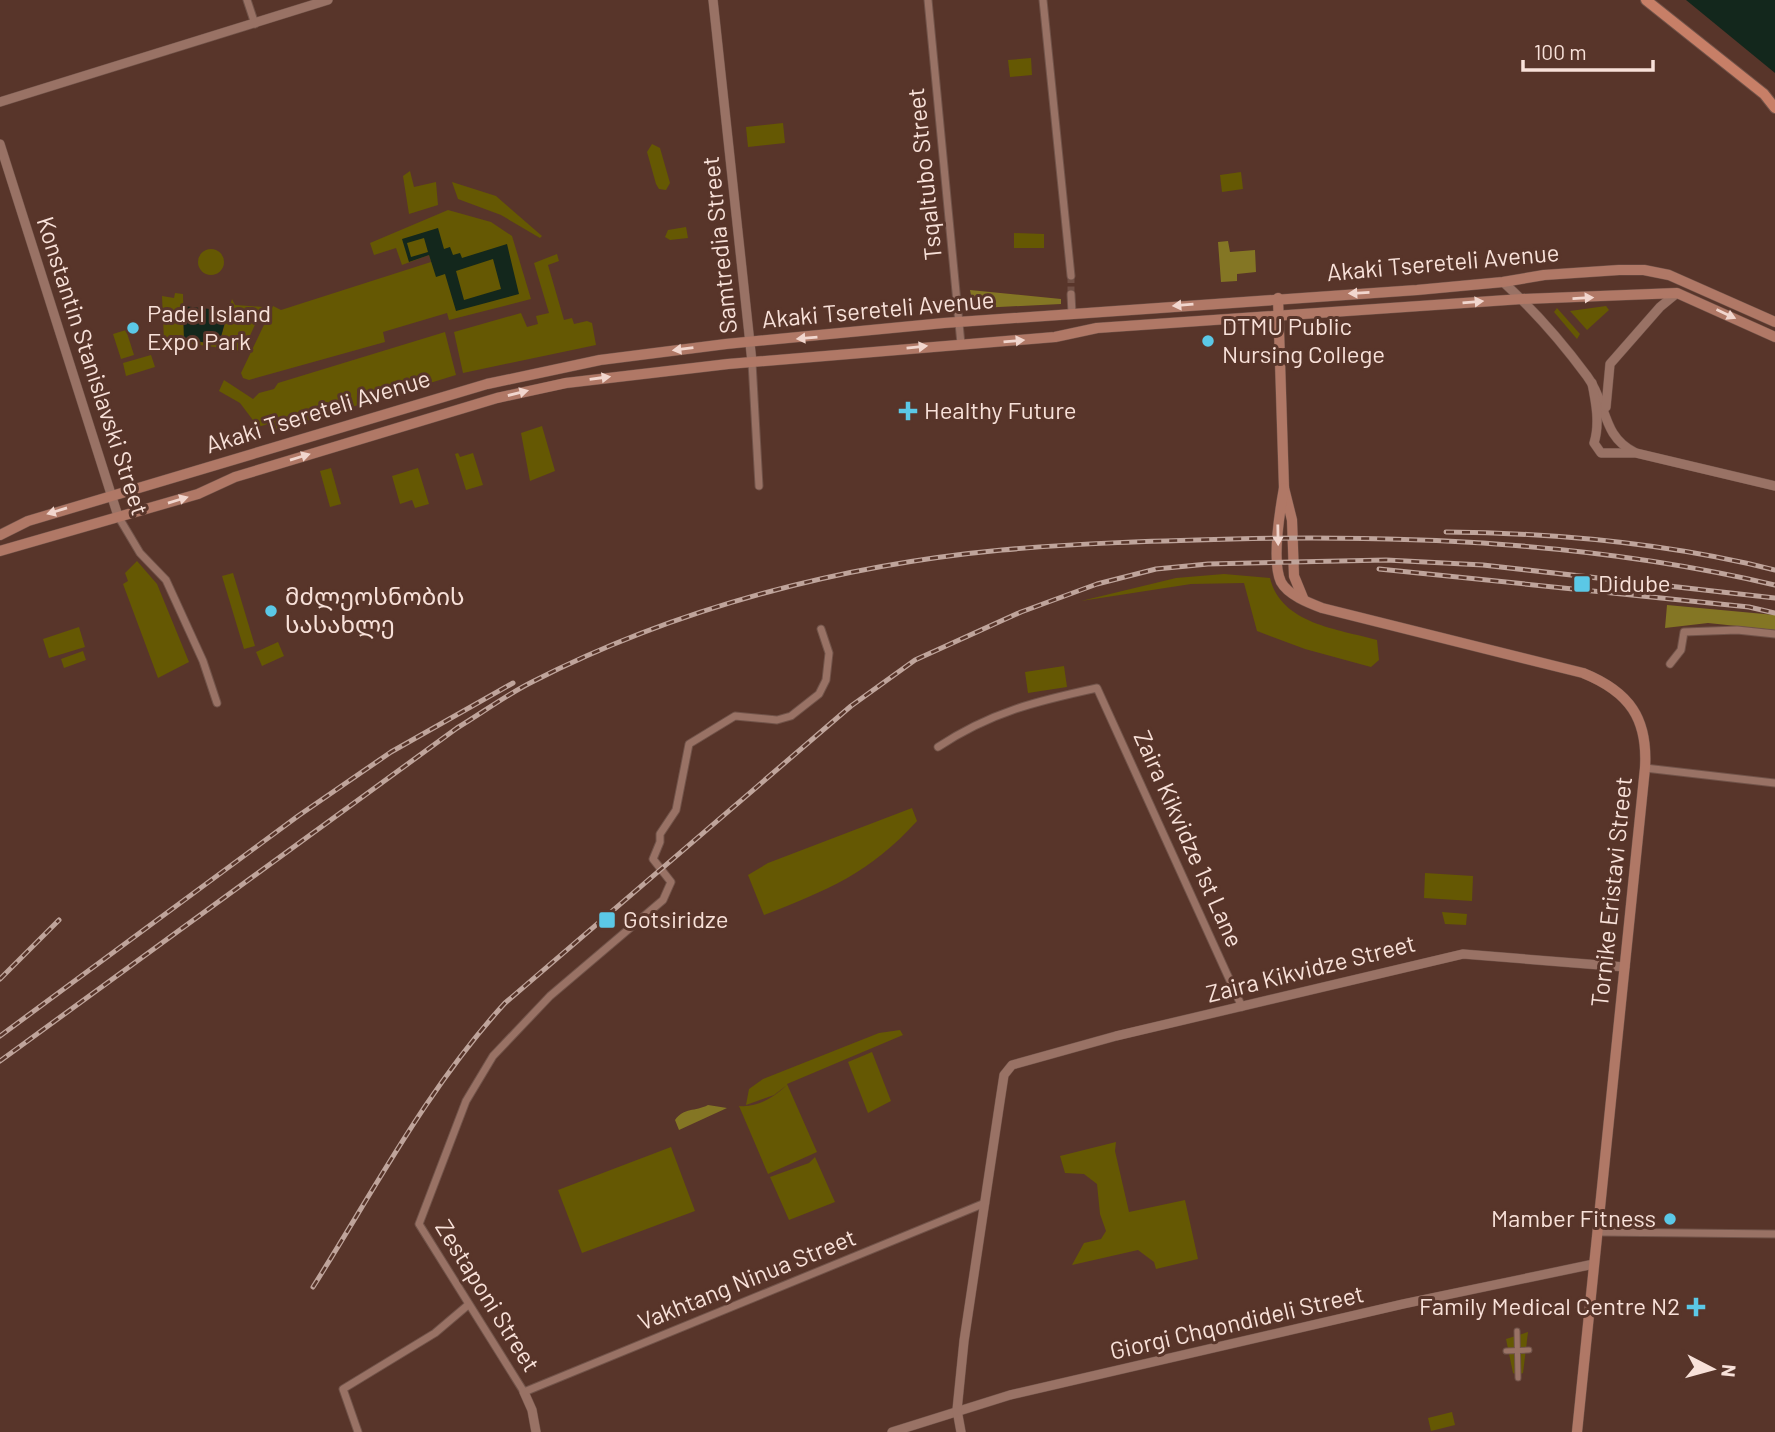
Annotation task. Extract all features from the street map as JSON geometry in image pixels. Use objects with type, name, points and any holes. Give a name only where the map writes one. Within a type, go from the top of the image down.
[{"type":"main road","points":[[1647,0],[1770,98],[1775,108]]},
{"type":"main road","name":"Akaki Tsereteli Avenue","points":[[0,535],[28,521],[511,377],[608,358],[959,323],[1503,282],[1550,274],[1650,271],[1698,286],[1775,322]]},
{"type":"main road","name":"Akaki Tsereteli Avenue","points":[[0,551],[198,494],[235,477],[507,396],[608,376],[1055,337],[1097,328],[1191,319],[1279,316],[1522,299],[1677,293],[1775,337]]},
{"type":"main road","name":"Tornike Eristavi Street","points":[[1278,298],[1284,488],[1278,521],[1279,572],[1289,591],[1322,608],[1593,677],[1614,690],[1638,717],[1646,738],[1646,768],[1577,1432]]},
{"type":"street","points":[[247,0],[255,24]]},
{"type":"street","points":[[0,102],[328,0]]},
{"type":"street","name":"Samtredia Street","points":[[713,0],[752,362],[759,486]]},
{"type":"street","name":"Tsqaltubo Street","points":[[928,0],[961,344]]},
{"type":"street","points":[[1044,0],[1071,276]]},
{"type":"street","name":"Konstantin Stanislavski Street","points":[[0,144],[118,516],[140,553],[166,580],[203,661],[217,703]]},
{"type":"street","points":[[1503,282],[1522,299],[1592,383],[1613,437],[1611,451]]},
{"type":"street","points":[[1606,416],[1607,373],[1610,364],[1677,293]]},
{"type":"street","points":[[1071,294],[1072,314]]},
{"type":"street","points":[[1592,383],[1597,435],[1594,443],[1597,450],[1605,453],[1636,453],[1775,486]]},
{"type":"street","points":[[1597,435],[1605,432],[1636,453]]},
{"type":"street","name":"Zestaponi Street","points":[[536,1432],[532,1410],[524,1392],[419,1224],[466,1101],[493,1056],[550,996],[663,900],[671,882],[653,859],[660,842],[660,834],[676,810],[690,744],[735,716],[776,720],[791,716],[819,694],[826,680],[830,653],[821,629]]},
{"type":"street","points":[[1670,664],[1681,650],[1684,632],[1737,630],[1775,634]]},
{"type":"street","name":"Zaira Kikvidze 1st Lane","points":[[938,747],[972,724],[1020,705],[1097,688],[1242,1007]]},
{"type":"street","points":[[1646,768],[1775,783]]},
{"type":"street","name":"Zaira Kikvidze Street","points":[[985,1203],[1004,1076],[1012,1065],[1462,954],[1625,967]]},
{"type":"street","points":[[961,1432],[957,1410],[985,1203]]},
{"type":"street","name":"Vakhtang Ninua Street","points":[[524,1392],[985,1203]]},
{"type":"street","points":[[1598,1232],[1775,1234]]},
{"type":"street","name":"Giorgi Chqondideli Street","points":[[892,1432],[957,1410],[1206,1349],[1594,1264]]},
{"type":"street","points":[[358,1432],[343,1389],[435,1333],[468,1305]]},
{"type":"street","points":[[1517,1331],[1518,1378]]},
{"type":"street","points":[[1506,1351],[1529,1350]]},
{"type":"shaded area","points":[[1686,0],[1775,0],[1775,73]]},
{"type":"shaded area","points":[[1031,58],[1032,75],[1010,77],[1008,60]]},
{"type":"shaded area","points":[[783,123],[785,143],[748,147],[746,127]]},
{"type":"shaded area","points":[[652,144],[660,148],[670,183],[666,190],[659,189],[656,184],[647,152]]},
{"type":"shaded area","points":[[410,171],[414,187],[436,182],[438,205],[409,214],[403,176]]},
{"type":"shaded area","points":[[1241,172],[1243,189],[1222,192],[1220,175]]},
{"type":"shaded area","points":[[452,182],[496,196],[542,236],[540,238],[501,215],[458,199]]},
{"type":"shaded area","points":[[448,210],[491,222],[512,236],[531,299],[449,320],[447,313],[383,332],[385,342],[249,380],[243,378],[241,373],[273,306],[281,310],[431,262],[429,255],[402,265],[396,248],[374,255],[370,243]]},
{"type":"shaded area","points":[[686,227],[688,238],[670,240],[665,237],[668,230]]},
{"type":"shaded area","points":[[438,228],[444,249],[450,247],[453,255],[460,253],[462,258],[507,244],[519,294],[456,311],[445,274],[436,277],[429,255],[409,262],[402,239]],"holes":[[[424,238],[428,252],[411,257],[407,243]],[[493,259],[501,289],[464,300],[456,271]]]},
{"type":"shaded area","points":[[1014,233],[1044,234],[1044,248],[1014,248]]},
{"type":"shaded area","points":[[1228,241],[1230,252],[1255,250],[1256,272],[1237,274],[1237,281],[1221,282],[1218,242]]},
{"type":"shaded area","points":[[211,249],[220,253],[224,262],[220,271],[211,275],[202,271],[198,262],[202,253]]},
{"type":"shaded area","points":[[557,254],[559,261],[548,265],[564,320],[572,318],[574,324],[587,321],[592,323],[596,345],[463,373],[454,332],[521,313],[527,327],[538,324],[536,316],[549,313],[534,263]]},
{"type":"shaded area","points":[[970,290],[1061,299],[1061,304],[980,308],[980,300],[972,300]]},
{"type":"shaded area","points":[[175,293],[183,294],[184,340],[219,344],[232,299],[235,305],[263,307],[243,351],[164,340],[162,296],[174,298]]},
{"type":"shaded area","points":[[183,306],[228,311],[219,344],[184,340]]},
{"type":"shaded area","points":[[1606,306],[1609,310],[1587,330],[1570,311]]},
{"type":"shaded area","points":[[1557,308],[1580,334],[1577,339],[1554,312]]},
{"type":"shaded area","points":[[126,330],[134,355],[121,359],[113,334]]},
{"type":"shaded area","points":[[445,332],[456,375],[277,430],[274,422],[258,427],[240,403],[219,391],[224,380],[253,399],[259,393],[274,389],[278,383]]},
{"type":"shaded area","points":[[151,355],[155,367],[126,376],[123,363]]},
{"type":"shaded area","points":[[542,426],[555,471],[530,481],[521,433]]},
{"type":"shaded area","points":[[458,453],[460,457],[473,453],[483,485],[466,490],[455,454]]},
{"type":"shaded area","points":[[331,468],[341,504],[330,507],[320,471]]},
{"type":"shaded area","points":[[418,468],[429,504],[415,508],[412,500],[400,504],[392,476]]},
{"type":"shaded area","points":[[137,561],[157,584],[189,662],[158,678],[123,584],[128,581],[125,573]]},
{"type":"shaded area","points":[[233,573],[255,646],[244,649],[222,576]]},
{"type":"shaded area","points":[[1224,574],[1270,578],[1276,593],[1286,606],[1298,615],[1329,628],[1377,640],[1379,660],[1371,667],[1305,649],[1257,631],[1244,583],[1191,584],[1081,601],[1176,578]]},
{"type":"shaded area","points":[[1667,605],[1775,615],[1775,630],[1708,623],[1665,628]]},
{"type":"shaded area","points":[[79,627],[85,647],[49,658],[43,639]]},
{"type":"shaded area","points":[[278,642],[284,656],[262,666],[256,652]]},
{"type":"shaded area","points":[[83,651],[86,660],[64,668],[61,659]]},
{"type":"shaded area","points":[[1064,666],[1067,687],[1028,693],[1025,672]]},
{"type":"shaded area","points":[[912,808],[917,821],[900,839],[865,867],[828,888],[764,915],[748,875],[768,863]]},
{"type":"shaded area","points":[[1425,873],[1473,876],[1472,901],[1424,898]]},
{"type":"shaded area","points":[[1442,912],[1467,914],[1466,925],[1445,924]]},
{"type":"shaded area","points":[[900,1030],[903,1035],[787,1084],[817,1152],[768,1174],[739,1106],[753,1105],[765,1101],[777,1094],[787,1085],[774,1095],[746,1105],[749,1089],[763,1079],[879,1033]]},
{"type":"shaded area","points":[[872,1052],[891,1101],[868,1113],[848,1062]]},
{"type":"shaded area","points":[[708,1105],[727,1108],[679,1130],[675,1120],[678,1116]]},
{"type":"shaded area","points":[[1116,1142],[1115,1151],[1129,1212],[1185,1200],[1198,1259],[1156,1269],[1154,1262],[1138,1250],[1072,1265],[1084,1243],[1101,1239],[1106,1231],[1100,1214],[1097,1184],[1084,1174],[1065,1173],[1060,1156]]},
{"type":"shaded area","points":[[671,1147],[695,1211],[582,1253],[558,1190]]},
{"type":"shaded area","points":[[815,1157],[835,1202],[789,1220],[770,1177],[809,1163]]},
{"type":"shaded area","points":[[1528,1332],[1523,1373],[1517,1375],[1513,1373],[1506,1339]]},
{"type":"shaded area","points":[[1452,1412],[1455,1425],[1431,1431],[1428,1418]]},
{"type":"tunnel","points":[[1071,276],[1071,294]]},
{"type":"railway","points":[[1446,532],[1612,541],[1694,553],[1775,570]]},
{"type":"railway","points":[[0,1061],[457,728],[503,698],[587,656],[644,632],[761,594],[881,567],[1002,550],[1118,543],[1301,538],[1437,541],[1573,551],[1708,571],[1775,585]]},
{"type":"railway","points":[[313,1287],[426,1105],[477,1035],[505,1003],[851,706],[915,660],[1021,612],[1097,584],[1156,569],[1208,564],[1386,560],[1483,565],[1775,598]]},
{"type":"railway","points":[[1379,569],[1749,607],[1775,613]]},
{"type":"railway","points":[[0,1036],[298,816],[391,752],[513,683]]},
{"type":"railway","points":[[0,979],[59,920]]},
{"type":"place","name":"Padel Island Expo Park","points":[[133,328]]},
{"type":"place","name":"DTMU Public Nursing College","points":[[1208,341]]},
{"type":"place","name":"Healthy Future","points":[[908,411]]},
{"type":"place","name":"Didube","points":[[1582,584]]},
{"type":"place","name":"მძლეოსნობის სასახლე","points":[[271,611]]},
{"type":"place","name":"Gotsiridze","points":[[607,920]]},
{"type":"place","name":"Mamber Fitness","points":[[1670,1219]]},
{"type":"place","name":"Family Medical Centre N2","points":[[1696,1307]]}]
